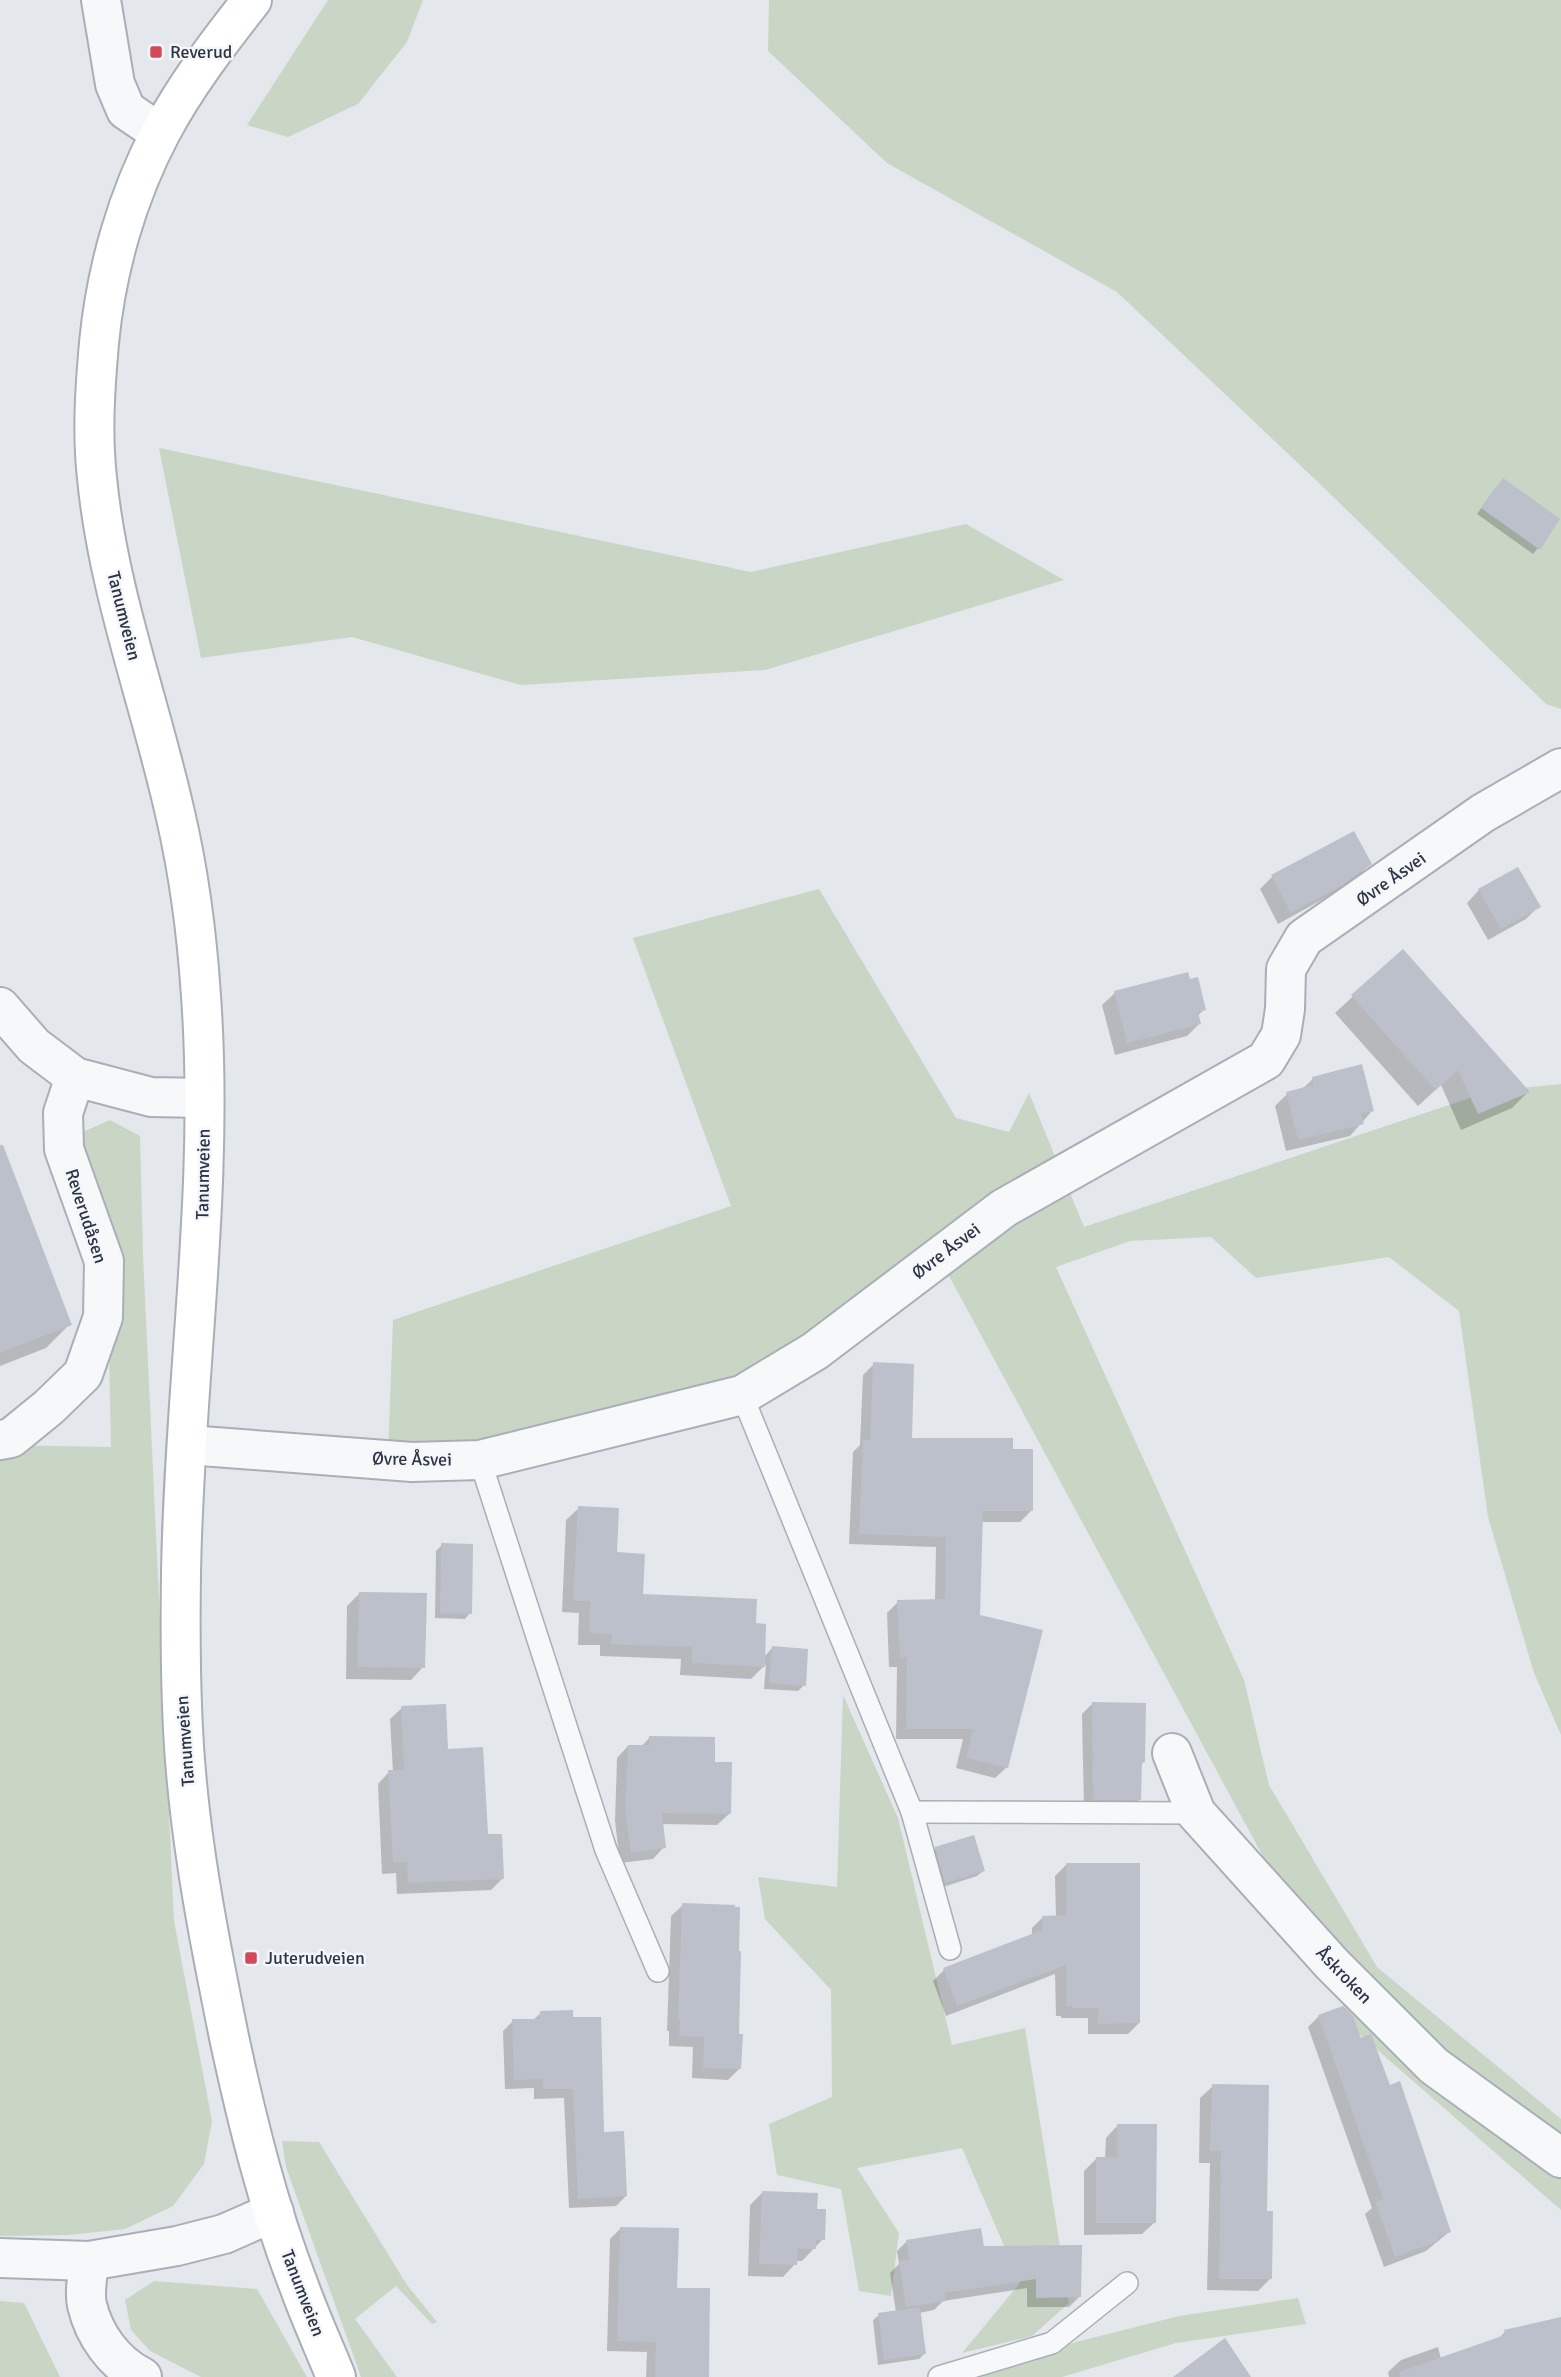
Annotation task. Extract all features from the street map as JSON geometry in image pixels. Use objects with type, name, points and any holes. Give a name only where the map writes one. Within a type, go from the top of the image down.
[{"type":"main road","name":"Tanumveien","points":[[251,0],[199,70],[160,133],[124,218],[109,280],[100,334],[94,405],[97,479],[108,552],[177,818],[191,906],[201,996],[204,1098],[201,1240],[181,1567],[181,1670],[187,1781],[202,1892],[219,1988],[245,2108],[274,2212],[298,2284],[336,2377]]},
{"type":"street","points":[[101,0],[115,84],[126,110],[160,133]]},
{"type":"street","name":"Øvre Åsvei","points":[[188,1445],[412,1462],[480,1460],[743,1395],[815,1350],[1003,1208],[1266,1060],[1281,1035],[1286,969],[1304,938],[1483,813],[1561,768]]},
{"type":"street","points":[[0,1007],[34,1046],[75,1077],[151,1097],[204,1098]]},
{"type":"street","name":"Reverudåsen","points":[[0,1440],[11,1438],[83,1374],[103,1317],[104,1261],[64,1149],[63,1113],[75,1077]]},
{"type":"street","name":"Åskroken","points":[[1172,1753],[1196,1813],[1332,1964],[1434,2066],[1561,2158]]},
{"type":"street","points":[[0,2258],[89,2261],[177,2246],[224,2234],[274,2212]]},
{"type":"street","points":[[89,2261],[87,2303],[99,2336],[125,2369],[142,2377]]},
{"type":"lane","points":[[743,1395],[912,1812],[950,1949]]},
{"type":"lane","points":[[480,1460],[606,1850],[658,1971]]},
{"type":"lane","points":[[912,1812],[1196,1813]]},
{"type":"lane","points":[[939,2377],[1052,2343],[1127,2283]]},
{"type":"green space","points":[[328,0],[423,0],[407,42],[358,104],[288,137],[247,125]]},
{"type":"green space","points":[[769,0],[1561,0],[1561,709],[1546,704],[1319,483],[1117,292],[887,163],[768,51]]},
{"type":"green space","points":[[159,448],[751,572],[966,524],[1064,580],[765,670],[521,685],[352,637],[201,658]]},
{"type":"green space","points":[[819,889],[956,1118],[1009,1132],[1029,1093],[1084,1227],[1491,1091],[1561,1084],[1561,1735],[1534,1673],[1488,1517],[1459,1311],[1389,1257],[1256,1278],[1211,1237],[1130,1241],[1056,1267],[1244,1680],[1269,1785],[1377,1967],[1561,2119],[1561,2210],[1359,2034],[948,1274],[745,1386],[506,1456],[388,1456],[393,1320],[731,1206],[633,938]]},
{"type":"green space","points":[[110,1120],[140,1136],[143,1255],[174,1921],[212,2121],[204,2164],[173,2206],[125,2229],[68,2235],[0,2236],[0,1445],[111,1447],[106,1208],[76,1135]]},
{"type":"green space","points":[[843,1695],[898,1818],[952,2045],[1025,2028],[1069,2303],[1032,2336],[962,2353],[1020,2283],[962,2148],[857,2168],[899,2233],[891,2296],[859,2291],[841,2189],[777,2175],[769,2124],[832,2097],[831,1990],[765,1919],[758,1877],[837,1887]]},
{"type":"green space","points":[[282,2141],[319,2142],[407,2285],[437,2322],[432,2324],[396,2286],[355,2319],[397,2377],[361,2377],[286,2167]]},
{"type":"green space","points":[[154,2281],[257,2289],[307,2377],[201,2377],[150,2351],[131,2330],[125,2300]]},
{"type":"green space","points":[[1298,2298],[1306,2324],[1176,2343],[1062,2377],[981,2377],[1076,2342],[1179,2316]]},
{"type":"green space","points":[[0,2301],[24,2303],[60,2377],[0,2377]]},
{"type":"building","points":[[1503,478],[1560,519],[1540,550],[1481,508]]},
{"type":"building","points":[[1354,831],[1372,864],[1341,886],[1291,913],[1271,875]]},
{"type":"building","points":[[1518,867],[1541,907],[1501,929],[1478,889]]},
{"type":"building","points":[[1403,949],[1530,1092],[1478,1114],[1458,1070],[1436,1090],[1420,1073],[1351,995]]},
{"type":"building","points":[[1188,972],[1190,979],[1198,977],[1206,1010],[1198,1012],[1201,1024],[1127,1043],[1114,991]]},
{"type":"building","points":[[1362,1064],[1374,1111],[1361,1114],[1364,1124],[1298,1140],[1286,1092],[1313,1085],[1312,1077]]},
{"type":"building","points":[[3,1145],[72,1325],[0,1353],[0,1146]]},
{"type":"building","points":[[873,1362],[914,1364],[912,1438],[1013,1438],[1013,1449],[1033,1449],[1033,1511],[983,1511],[980,1615],[1043,1630],[1008,1768],[966,1758],[973,1729],[906,1729],[907,1657],[900,1657],[897,1600],[945,1599],[946,1537],[859,1534],[863,1440],[870,1440]]},
{"type":"building","points":[[578,1506],[619,1508],[617,1552],[645,1554],[643,1594],[757,1599],[756,1623],[766,1624],[765,1667],[692,1663],[692,1647],[611,1644],[612,1634],[589,1633],[590,1601],[573,1601]]},
{"type":"building","points":[[441,1543],[473,1544],[472,1614],[440,1613]]},
{"type":"building","points":[[359,1592],[427,1593],[425,1668],[357,1667]]},
{"type":"building","points":[[772,1646],[808,1649],[806,1686],[769,1683]]},
{"type":"building","points":[[1092,1702],[1146,1703],[1141,1800],[1093,1800]]},
{"type":"building","points":[[446,1704],[448,1749],[483,1747],[488,1834],[502,1834],[504,1879],[408,1883],[407,1862],[393,1863],[388,1770],[404,1770],[401,1706]]},
{"type":"building","points":[[649,1736],[715,1737],[715,1762],[732,1762],[731,1814],[662,1813],[666,1848],[631,1853],[625,1808],[628,1745],[649,1745]]},
{"type":"building","points":[[974,1835],[985,1871],[945,1883],[935,1847]]},
{"type":"building","points":[[1066,1863],[1140,1863],[1140,2023],[1098,2024],[1098,2008],[1066,2006],[1066,1965],[957,2006],[943,1968],[1042,1930],[1042,1916],[1066,1915]]},
{"type":"building","points":[[682,1903],[740,1907],[739,2034],[743,2034],[741,2069],[703,2068],[704,2037],[679,2036]]},
{"type":"building","points":[[1343,2006],[1353,2016],[1361,2038],[1371,2034],[1390,2085],[1400,2081],[1451,2232],[1438,2237],[1439,2241],[1395,2257],[1375,2202],[1383,2199],[1318,2015]]},
{"type":"building","points":[[573,2010],[573,2017],[601,2017],[604,2132],[624,2131],[627,2196],[578,2199],[573,2089],[543,2089],[543,2079],[514,2080],[512,2019],[540,2019],[540,2011]]},
{"type":"building","points":[[1212,2084],[1269,2085],[1267,2211],[1273,2211],[1272,2279],[1219,2279],[1221,2151],[1210,2151]]},
{"type":"building","points":[[1117,2124],[1157,2124],[1156,2223],[1096,2223],[1096,2157],[1117,2157]]},
{"type":"building","points":[[762,2191],[818,2193],[817,2209],[826,2209],[825,2240],[816,2240],[816,2249],[798,2249],[797,2265],[759,2264]]},
{"type":"building","points":[[620,2227],[679,2228],[677,2288],[710,2288],[709,2377],[655,2377],[656,2342],[617,2341]]},
{"type":"building","points":[[981,2228],[984,2246],[1082,2245],[1081,2297],[1036,2298],[1036,2279],[945,2293],[946,2301],[906,2307],[899,2261],[909,2260],[906,2240]]},
{"type":"building","points":[[920,2307],[926,2354],[884,2360],[878,2313]]},
{"type":"building","points":[[1561,2317],[1561,2377],[1400,2377],[1399,2372],[1505,2335],[1504,2330]]},
{"type":"building","points":[[1225,2338],[1251,2377],[1173,2377]]},
{"type":"place","name":"Reverud","points":[[156,52]]},
{"type":"place","name":"Juterudveien","points":[[251,1958]]}]
